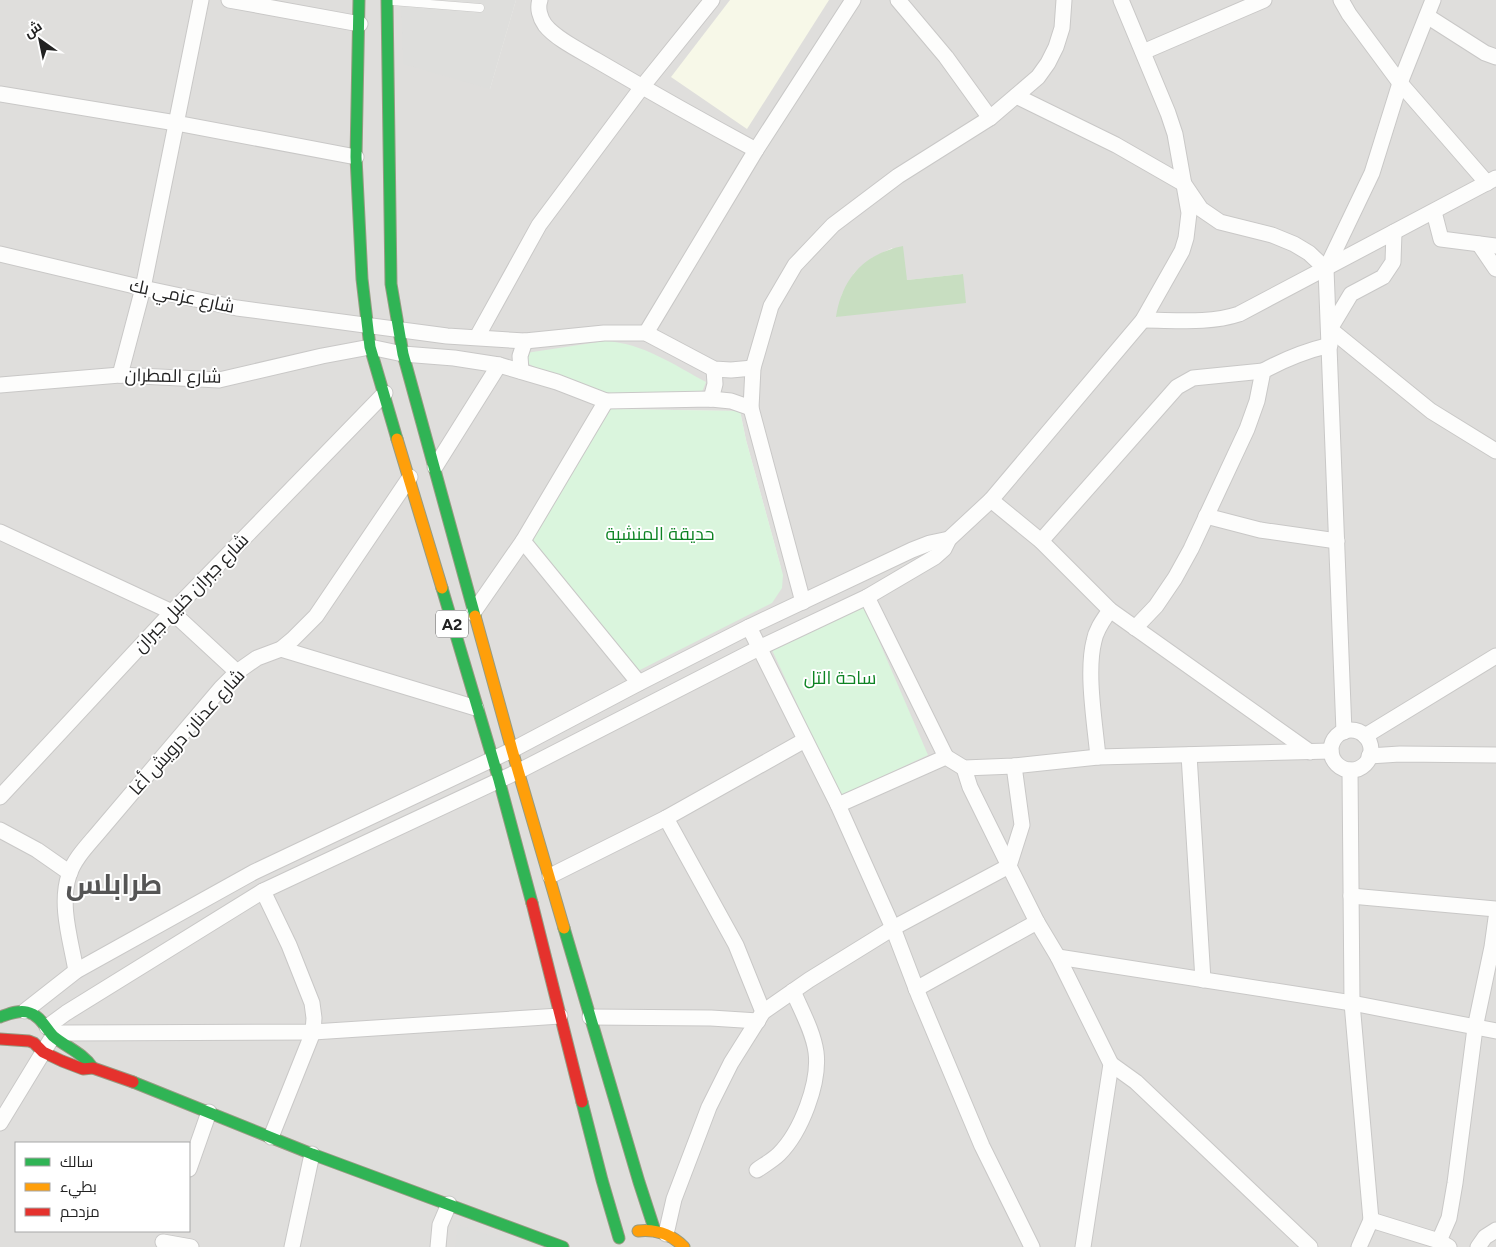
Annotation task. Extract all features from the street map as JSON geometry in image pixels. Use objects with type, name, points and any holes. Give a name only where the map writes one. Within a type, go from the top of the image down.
[{"type":"main road","name":"A2","points":[[359,0],[356,157],[362,280],[370,347],[499,780],[602,1180],[619,1238]]},
{"type":"main road","name":"A2","points":[[387,0],[392,284],[403,354],[473,612],[590,1017],[660,1232]]},
{"type":"main road","points":[[0,1017],[25,1011],[35,1016],[50,1032],[89,1060],[93,1068]]},
{"type":"main road","points":[[0,1039],[29,1041],[34,1043],[43,1052],[62,1061],[83,1069],[93,1068],[149,1088],[312,1154],[564,1247]]},
{"type":"main road","points":[[609,1247],[619,1238],[633,1232],[660,1232],[678,1241],[684,1247]]},
{"type":"street","points":[[120,375],[143,288],[201,0]]},
{"type":"street","points":[[229,0],[270,3],[360,24]]},
{"type":"street","points":[[540,0],[538,5],[540,17],[546,26],[565,41],[642,87],[756,150]]},
{"type":"street","points":[[478,337],[539,225],[642,87],[712,0]]},
{"type":"street","points":[[753,368],[714,369],[646,333],[756,150],[854,0]]},
{"type":"street","points":[[898,0],[946,57],[990,118]]},
{"type":"street","points":[[803,602],[751,408],[753,368],[771,306],[794,265],[833,225],[898,176],[990,118],[1038,77],[1048,63],[1062,28],[1064,0]]},
{"type":"street","points":[[0,1123],[43,1052],[50,1032],[66,1013],[263,891],[519,771],[759,648],[867,597],[935,557],[944,549],[949,538],[991,500],[1144,320],[1175,267],[1186,238],[1189,213],[1175,134],[1121,0]]},
{"type":"street","points":[[1142,52],[1264,0]]},
{"type":"street","points":[[1144,320],[1212,320],[1225,319],[1239,314],[1491,180],[1400,83],[1349,14],[1341,0]]},
{"type":"street","points":[[1344,732],[1326,269],[1372,173],[1400,83],[1433,0]]},
{"type":"street","points":[[1427,16],[1485,53],[1496,57]]},
{"type":"street","points":[[0,94],[176,123],[356,157]]},
{"type":"street","points":[[1016,96],[1116,145],[1184,184],[1201,209],[1220,222],[1272,235],[1294,244],[1309,253],[1326,269]]},
{"type":"street","points":[[1434,212],[1442,239],[1496,246]]},
{"type":"street","points":[[1041,541],[1177,387],[1194,378],[1263,371],[1330,337],[1351,294],[1383,277],[1393,262],[1394,232]]},
{"type":"street","points":[[1479,244],[1496,269]]},
{"type":"street","name":"شارع عزمي بك","points":[[0,254],[237,308],[447,336],[525,341],[604,333],[646,333]]},
{"type":"street","points":[[1330,337],[1431,412],[1496,451]]},
{"type":"street","points":[[521,371],[520,356],[525,341]]},
{"type":"street","name":"شارع المطران","points":[[0,385],[120,375],[219,380],[370,347],[403,354],[454,358],[499,365],[606,401]]},
{"type":"street","points":[[435,467],[499,365]]},
{"type":"street","points":[[711,399],[715,384],[714,369]]},
{"type":"street","points":[[1135,628],[1156,606],[1175,578],[1206,516],[1246,429],[1257,401],[1263,371]]},
{"type":"street","name":"شارع جبران خليل جبران","points":[[0,797],[172,612],[385,393]]},
{"type":"street","points":[[473,612],[523,540],[606,401],[711,399],[751,408]]},
{"type":"street","name":"شارع عدنان درويش أغا","points":[[76,971],[66,906],[66,890],[70,873],[98,833],[221,688],[257,658],[281,649],[305,628],[326,604],[410,477]]},
{"type":"street","points":[[991,500],[1041,541],[1110,610],[1310,752]]},
{"type":"street","points":[[1206,516],[1260,530],[1337,541]]},
{"type":"street","points":[[0,532],[172,612],[238,672]]},
{"type":"street","points":[[25,1011],[76,971],[254,872],[512,750],[638,682],[749,627],[912,550],[949,538]]},
{"type":"street","points":[[523,540],[638,682]]},
{"type":"street","points":[[867,597],[946,757],[964,768],[1014,766],[1098,757],[1331,751]]},
{"type":"street","points":[[1098,757],[1091,676],[1094,641],[1100,625],[1110,610]]},
{"type":"street","points":[[749,627],[838,805],[892,928],[982,1146],[1032,1247]]},
{"type":"street","points":[[281,649],[476,708]]},
{"type":"street","points":[[1364,736],[1496,656]]},
{"type":"street","points":[[1355,731],[1364,736],[1370,746],[1369,756],[1362,767],[1350,770],[1344,769],[1335,762],[1331,751],[1335,739],[1344,732],[1355,731]]},
{"type":"street","points":[[550,876],[666,818],[805,740]]},
{"type":"street","points":[[1369,756],[1400,754],[1496,755]]},
{"type":"street","points":[[1189,755],[1203,980]]},
{"type":"street","points":[[838,805],[946,757]]},
{"type":"street","points":[[660,1232],[709,1107],[731,1063],[760,1016],[809,980],[892,928],[1009,866],[1022,825],[1014,766]]},
{"type":"street","points":[[964,768],[970,787],[1009,866],[1037,922],[1058,957],[1111,1064],[1136,1082],[1310,1247]]},
{"type":"street","points":[[1350,770],[1352,1003],[1371,1220],[1359,1247]]},
{"type":"street","points":[[666,818],[736,945],[760,1016]]},
{"type":"street","points":[[0,830],[37,850],[70,873]]},
{"type":"street","points":[[263,891],[289,945],[312,1003],[314,1018],[313,1032],[271,1137]]},
{"type":"street","points":[[1351,896],[1496,909]]},
{"type":"street","points":[[1371,1220],[1444,1244],[1455,1183],[1475,1028],[1496,918]]},
{"type":"street","points":[[916,989],[1037,922]]},
{"type":"street","points":[[1058,957],[1352,1003],[1496,1031]]},
{"type":"street","points":[[757,1170],[779,1154],[792,1136],[806,1110],[814,1082],[816,1052],[810,1029],[792,992]]},
{"type":"street","points":[[50,1032],[313,1032],[560,1016]]},
{"type":"street","points":[[590,1017],[711,1018],[760,1016]]},
{"type":"street","points":[[1083,1247],[1111,1064]]},
{"type":"street","points":[[190,1166],[209,1112]]},
{"type":"street","points":[[292,1247],[312,1154]]},
{"type":"street","points":[[438,1247],[440,1225],[449,1204]]},
{"type":"street","points":[[1478,1247],[1486,1237],[1496,1230]]},
{"type":"street","points":[[164,1240],[191,1247]]},
{"type":"lane","points":[[387,0],[480,8]]},
{"type":"shaded area","points":[[0,0],[401,0],[490,89],[516,0],[1496,0],[1496,1247],[0,1247]],"holes":[[[892,248],[907,280],[963,274],[837,317],[842,294],[854,273],[872,258]],[[611,409],[740,411],[746,440],[781,568],[782,588]]]},
{"type":"shaded area","points":[[401,0],[516,0],[490,89],[403,64]]},
{"type":"shaded area","points":[[730,0],[829,0],[747,129],[671,77]]},
{"type":"shaded area","points":[[458,1225],[527,1247],[455,1247]]},
{"type":"green space","points":[[903,246],[907,280],[963,274],[966,303],[836,317],[844,291],[857,270],[877,255]]},
{"type":"green space","points":[[605,341],[645,350],[670,362],[706,382],[702,392],[638,395],[595,390],[544,372],[524,361],[526,353]]},
{"type":"green space","name":"حديقة المنشية","points":[[611,409],[740,411],[746,440],[783,575],[782,588],[772,603],[634,673],[528,543]]},
{"type":"green space","name":"ساحة التل","points":[[863,604],[928,755],[840,796],[772,650]]},
{"type":"traffic: fast","points":[[359,0],[356,157],[362,279],[370,347],[397,439]]},
{"type":"traffic: fast","points":[[387,0],[391,284],[403,354],[475,616]]},
{"type":"traffic: fast","points":[[442,588],[499,780],[532,903]]},
{"type":"traffic: fast","points":[[564,928],[655,1231]]},
{"type":"traffic: fast","points":[[0,1017],[20,1012],[32,1014],[39,1019],[53,1036],[79,1054],[93,1068]]},
{"type":"traffic: fast","points":[[133,1082],[312,1154],[563,1247]]},
{"type":"traffic: fast","points":[[582,1102],[619,1238]]},
{"type":"traffic: slow","points":[[397,439],[442,588]]},
{"type":"traffic: slow","points":[[475,616],[564,928]]},
{"type":"traffic: slow","points":[[638,1231],[663,1233],[684,1247]]},
{"type":"traffic: jam","points":[[532,903],[582,1102]]},
{"type":"traffic: jam","points":[[0,1039],[29,1041],[34,1043],[43,1052],[62,1061],[83,1069],[93,1068],[133,1082]]},
{"type":"district","name":"طرابلس","points":[[114,884]]}]
